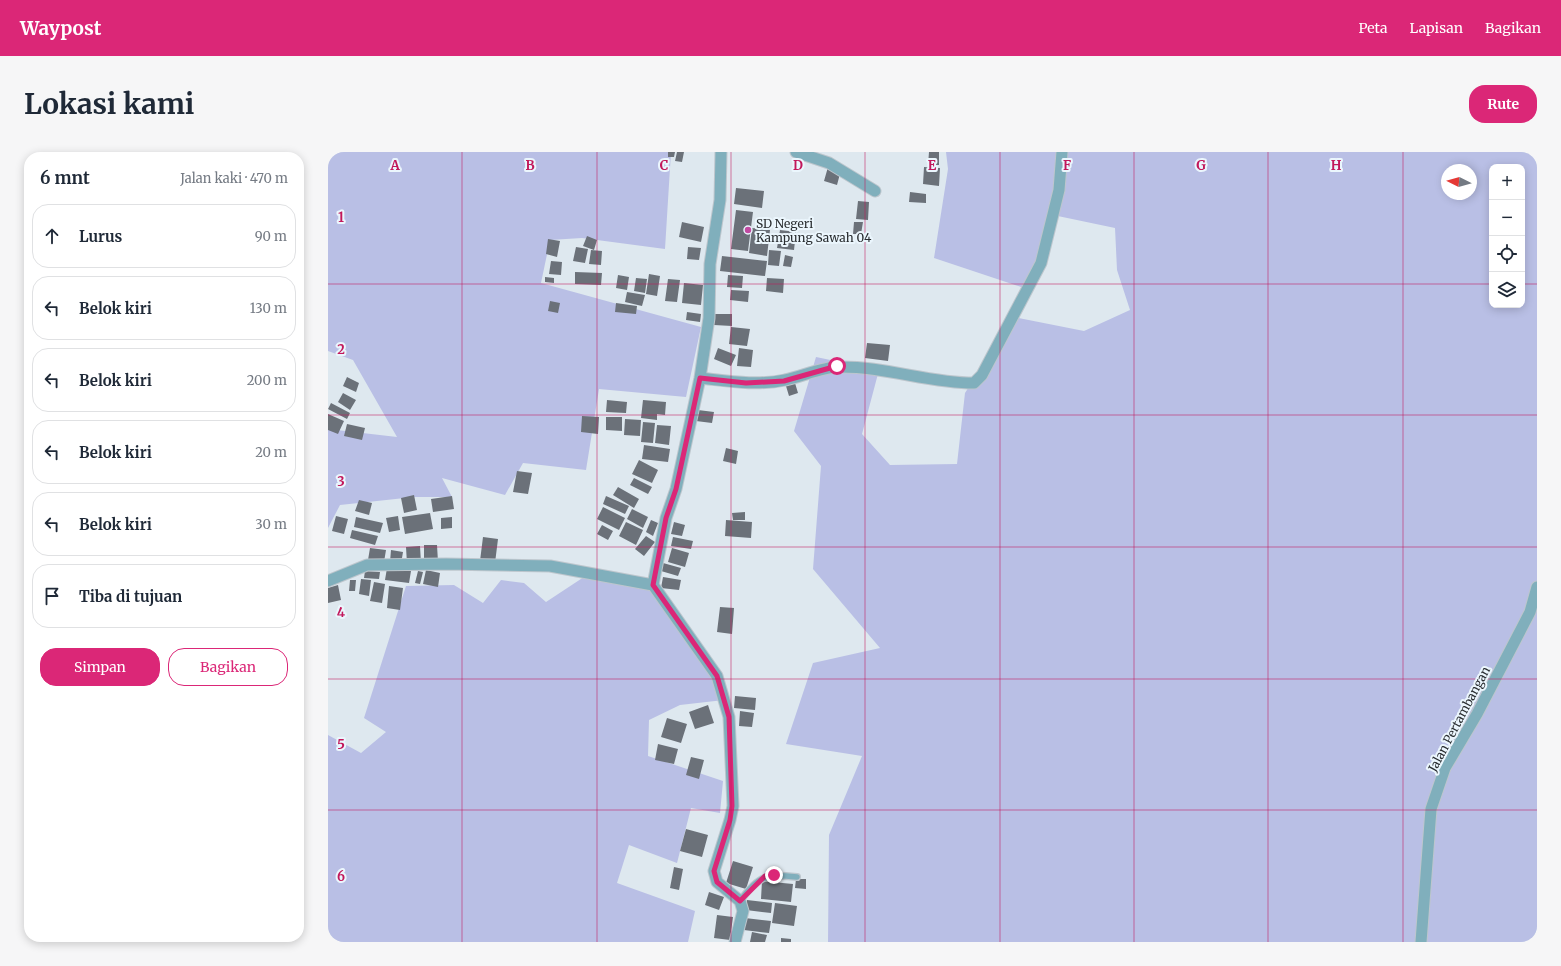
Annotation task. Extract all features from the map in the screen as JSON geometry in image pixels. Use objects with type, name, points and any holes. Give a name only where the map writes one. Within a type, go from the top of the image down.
[{"type":"street","points":[[653,585],[666,518],[676,489],[700,378],[709,318],[710,264],[720,200],[721,152]]},
{"type":"street","points":[[796,152],[829,163],[875,191]]},
{"type":"street","points":[[700,378],[746,383],[784,381],[837,366],[902,373],[963,383],[974,383],[982,375],[1041,263],[1059,190],[1062,152]]},
{"type":"street","points":[[328,581],[367,565],[446,564],[550,566],[653,585],[717,676],[729,717],[732,806],[730,820],[714,871],[717,882],[740,901],[743,911],[734,942]]},
{"type":"street","name":"Jalan Pertambangan","points":[[1421,942],[1431,809],[1445,768],[1476,714],[1530,612],[1537,587]]},
{"type":"lane","points":[[740,901],[765,876],[774,875],[797,877]]},
{"type":"shaded area","points":[[328,152],[671,152],[665,249],[582,238],[550,240],[541,283],[701,327],[686,397],[599,389],[586,470],[523,463],[505,495],[442,478],[452,497],[414,497],[340,505],[328,528],[328,429],[397,437],[353,360],[328,351]]},
{"type":"shaded area","points":[[946,152],[1537,152],[1537,942],[828,942],[829,835],[862,756],[786,744],[813,663],[880,648],[813,569],[821,466],[794,431],[816,357],[879,370],[862,434],[890,465],[957,464],[965,393],[1014,317],[1084,331],[1130,310],[1117,270],[1115,228],[1053,215],[1027,289],[934,258],[948,169]]},
{"type":"shaded area","points":[[590,573],[648,585],[715,668],[724,700],[680,705],[649,720],[648,756],[723,781],[720,813],[691,808],[677,863],[629,845],[617,883],[695,911],[688,942],[328,942],[328,735],[361,753],[386,732],[364,718],[406,586],[454,585],[483,603],[501,580],[524,583],[546,602]]},
{"type":"building","points":[[668,152],[675,152],[674,157],[668,157]]},
{"type":"building","points":[[677,152],[684,152],[682,162],[675,161]]},
{"type":"building","points":[[929,152],[939,152],[939,165],[928,165]]},
{"type":"building","points":[[828,167],[841,170],[837,185],[824,181]]},
{"type":"building","points":[[924,167],[940,168],[939,186],[923,184]]},
{"type":"building","points":[[736,188],[764,191],[762,208],[734,204]]},
{"type":"building","points":[[910,192],[926,194],[926,203],[909,202]]},
{"type":"building","points":[[858,201],[869,202],[868,220],[856,219]]},
{"type":"building","points":[[736,210],[753,212],[748,251],[731,249]]},
{"type":"building","points":[[682,222],[704,227],[701,242],[679,237]]},
{"type":"building","points":[[854,222],[863,222],[861,234],[853,234]]},
{"type":"building","points":[[752,228],[770,230],[767,256],[749,253]]},
{"type":"building","points":[[780,230],[796,232],[794,250],[777,248]]},
{"type":"building","points":[[587,236],[597,240],[594,250],[583,246]]},
{"type":"building","points":[[548,239],[560,241],[557,257],[546,254]]},
{"type":"building","points":[[576,247],[588,249],[585,263],[573,261]]},
{"type":"building","points":[[688,247],[701,248],[699,260],[687,259]]},
{"type":"building","points":[[591,250],[602,251],[601,265],[589,264]]},
{"type":"building","points":[[769,250],[781,251],[779,266],[768,265]]},
{"type":"building","points":[[785,255],[793,257],[791,267],[783,266]]},
{"type":"building","points":[[722,256],[767,261],[765,276],[720,271]]},
{"type":"building","points":[[551,261],[562,262],[561,275],[549,274]]},
{"type":"building","points":[[575,272],[602,273],[601,285],[575,284]]},
{"type":"building","points":[[649,274],[660,276],[657,296],[646,294]]},
{"type":"building","points":[[618,275],[629,277],[627,290],[616,288]]},
{"type":"building","points":[[728,275],[743,276],[742,288],[727,287]]},
{"type":"building","points":[[545,277],[554,278],[554,283],[545,282]]},
{"type":"building","points":[[636,278],[647,279],[645,293],[634,291]]},
{"type":"building","points":[[767,278],[784,279],[783,293],[766,291]]},
{"type":"building","points":[[668,279],[680,280],[677,302],[665,301]]},
{"type":"building","points":[[684,283],[703,285],[701,305],[682,303]]},
{"type":"building","points":[[731,290],[749,291],[748,302],[730,300]]},
{"type":"building","points":[[627,292],[645,295],[642,306],[625,302]]},
{"type":"building","points":[[550,301],[560,303],[558,313],[548,311]]},
{"type":"building","points":[[616,303],[637,306],[636,314],[615,312]]},
{"type":"building","points":[[687,312],[701,314],[700,322],[686,320]]},
{"type":"building","points":[[714,314],[732,314],[732,326],[714,325]]},
{"type":"building","points":[[731,327],[750,329],[747,346],[729,344]]},
{"type":"building","points":[[867,343],[890,345],[888,361],[865,358]]},
{"type":"building","points":[[718,348],[736,355],[731,366],[714,359]]},
{"type":"building","points":[[739,348],[753,350],[751,367],[737,366]]},
{"type":"building","points":[[347,377],[359,383],[356,392],[343,386]]},
{"type":"building","points":[[795,383],[798,393],[789,396],[786,386]]},
{"type":"building","points":[[343,393],[356,400],[350,410],[338,402]]},
{"type":"building","points":[[607,400],[627,402],[626,413],[606,412]]},
{"type":"building","points":[[643,400],[666,402],[665,415],[657,414],[657,420],[641,418]]},
{"type":"building","points":[[331,403],[350,413],[347,419],[328,409]]},
{"type":"building","points":[[698,410],[714,412],[712,423],[696,421]]},
{"type":"building","points":[[328,414],[344,421],[338,434],[328,430]]},
{"type":"building","points":[[582,416],[599,417],[598,434],[581,432]]},
{"type":"building","points":[[606,417],[622,417],[622,431],[606,430]]},
{"type":"building","points":[[625,419],[641,420],[640,436],[624,435]]},
{"type":"building","points":[[643,422],[655,423],[653,443],[641,442]]},
{"type":"building","points":[[347,424],[365,428],[362,440],[344,436]]},
{"type":"building","points":[[657,425],[671,426],[669,445],[655,443]]},
{"type":"building","points":[[644,445],[670,449],[668,462],[642,459]]},
{"type":"building","points":[[726,448],[738,451],[736,464],[723,461]]},
{"type":"building","points":[[639,460],[658,470],[652,483],[632,474]]},
{"type":"building","points":[[517,471],[532,473],[528,494],[513,492]]},
{"type":"building","points":[[634,478],[652,487],[648,494],[630,485]]},
{"type":"building","points":[[618,487],[639,499],[634,508],[613,495]]},
{"type":"building","points":[[414,495],[417,510],[404,513],[401,498]]},
{"type":"building","points":[[452,496],[454,509],[433,512],[431,499]]},
{"type":"building","points":[[606,496],[629,506],[625,514],[603,504]]},
{"type":"building","points":[[359,500],[372,503],[369,515],[355,511]]},
{"type":"building","points":[[603,507],[625,518],[619,530],[597,519]]},
{"type":"building","points":[[632,509],[648,517],[643,528],[627,519]]},
{"type":"building","points":[[745,512],[745,520],[733,520],[732,513]]},
{"type":"building","points":[[430,513],[433,529],[405,534],[402,517]]},
{"type":"building","points":[[336,516],[348,519],[344,534],[332,531]]},
{"type":"building","points":[[398,516],[400,530],[389,532],[386,518]]},
{"type":"building","points":[[356,517],[383,523],[380,533],[354,527]]},
{"type":"building","points":[[452,517],[452,528],[441,529],[441,518]]},
{"type":"building","points":[[651,520],[658,523],[653,536],[646,532]]},
{"type":"building","points":[[726,520],[752,522],[751,538],[725,536]]},
{"type":"building","points":[[626,522],[643,530],[636,545],[619,536]]},
{"type":"building","points":[[674,522],[685,525],[682,536],[671,534]]},
{"type":"building","points":[[602,525],[613,531],[608,540],[597,534]]},
{"type":"building","points":[[352,530],[378,536],[375,545],[350,538]]},
{"type":"building","points":[[646,536],[655,542],[644,556],[635,549]]},
{"type":"building","points":[[483,537],[498,539],[495,563],[480,561]]},
{"type":"building","points":[[673,537],[693,541],[691,549],[671,546]]},
{"type":"building","points":[[424,545],[437,545],[438,562],[424,563]]},
{"type":"building","points":[[420,546],[421,563],[407,564],[406,547]]},
{"type":"building","points":[[370,548],[386,550],[384,562],[368,560]]},
{"type":"building","points":[[672,548],[689,553],[685,567],[668,562]]},
{"type":"building","points":[[391,550],[403,552],[401,564],[390,562]]},
{"type":"building","points":[[663,563],[681,568],[678,576],[661,571]]},
{"type":"building","points":[[387,568],[411,571],[409,583],[385,580]]},
{"type":"building","points":[[426,570],[440,573],[438,587],[423,584]]},
{"type":"building","points":[[365,571],[380,572],[379,579],[364,578]]},
{"type":"building","points":[[418,571],[423,572],[420,584],[415,583]]},
{"type":"building","points":[[663,577],[681,580],[679,590],[661,588]]},
{"type":"building","points":[[361,579],[371,580],[369,596],[359,594]]},
{"type":"building","points":[[350,580],[356,580],[355,591],[349,591]]},
{"type":"building","points":[[374,582],[385,584],[382,603],[370,601]]},
{"type":"building","points":[[338,585],[341,600],[328,603],[328,588]]},
{"type":"building","points":[[389,586],[403,588],[400,610],[387,608]]},
{"type":"building","points":[[720,607],[734,608],[732,634],[717,632]]},
{"type":"building","points":[[735,696],[756,698],[755,710],[734,708]]},
{"type":"building","points":[[708,705],[714,723],[695,729],[689,712]]},
{"type":"building","points":[[740,711],[754,713],[752,727],[739,726]]},
{"type":"building","points":[[667,718],[687,724],[681,743],[661,737]]},
{"type":"building","points":[[658,744],[678,749],[674,764],[655,760]]},
{"type":"building","points":[[691,757],[704,760],[699,779],[686,775]]},
{"type":"building","points":[[686,829],[708,835],[702,857],[680,851]]},
{"type":"building","points":[[733,861],[753,867],[746,889],[726,883]]},
{"type":"building","points":[[674,867],[683,869],[679,890],[670,888]]},
{"type":"building","points":[[796,879],[806,879],[806,889],[795,888]]},
{"type":"building","points":[[762,881],[793,884],[791,902],[761,899]]},
{"type":"building","points":[[709,892],[724,897],[719,910],[705,905]]},
{"type":"building","points":[[747,900],[772,903],[771,913],[746,910]]},
{"type":"building","points":[[775,903],[797,906],[794,926],[772,923]]},
{"type":"building","points":[[717,915],[733,917],[730,940],[714,938]]},
{"type":"building","points":[[745,918],[771,921],[769,933],[744,930]]},
{"type":"building","points":[[752,932],[767,935],[765,942],[750,942]]},
{"type":"building","points":[[781,938],[791,939],[791,942],[781,942]]},
{"type":"place","name":"SD Negeri Kampung Sawah 04","points":[[748,230]]},
{"type":"route","points":[[774,875],[765,876],[740,901],[717,882],[714,871],[730,820],[732,806],[729,717],[717,676],[653,585],[666,518],[676,489],[700,378],[746,383],[784,381],[837,366]]}]
